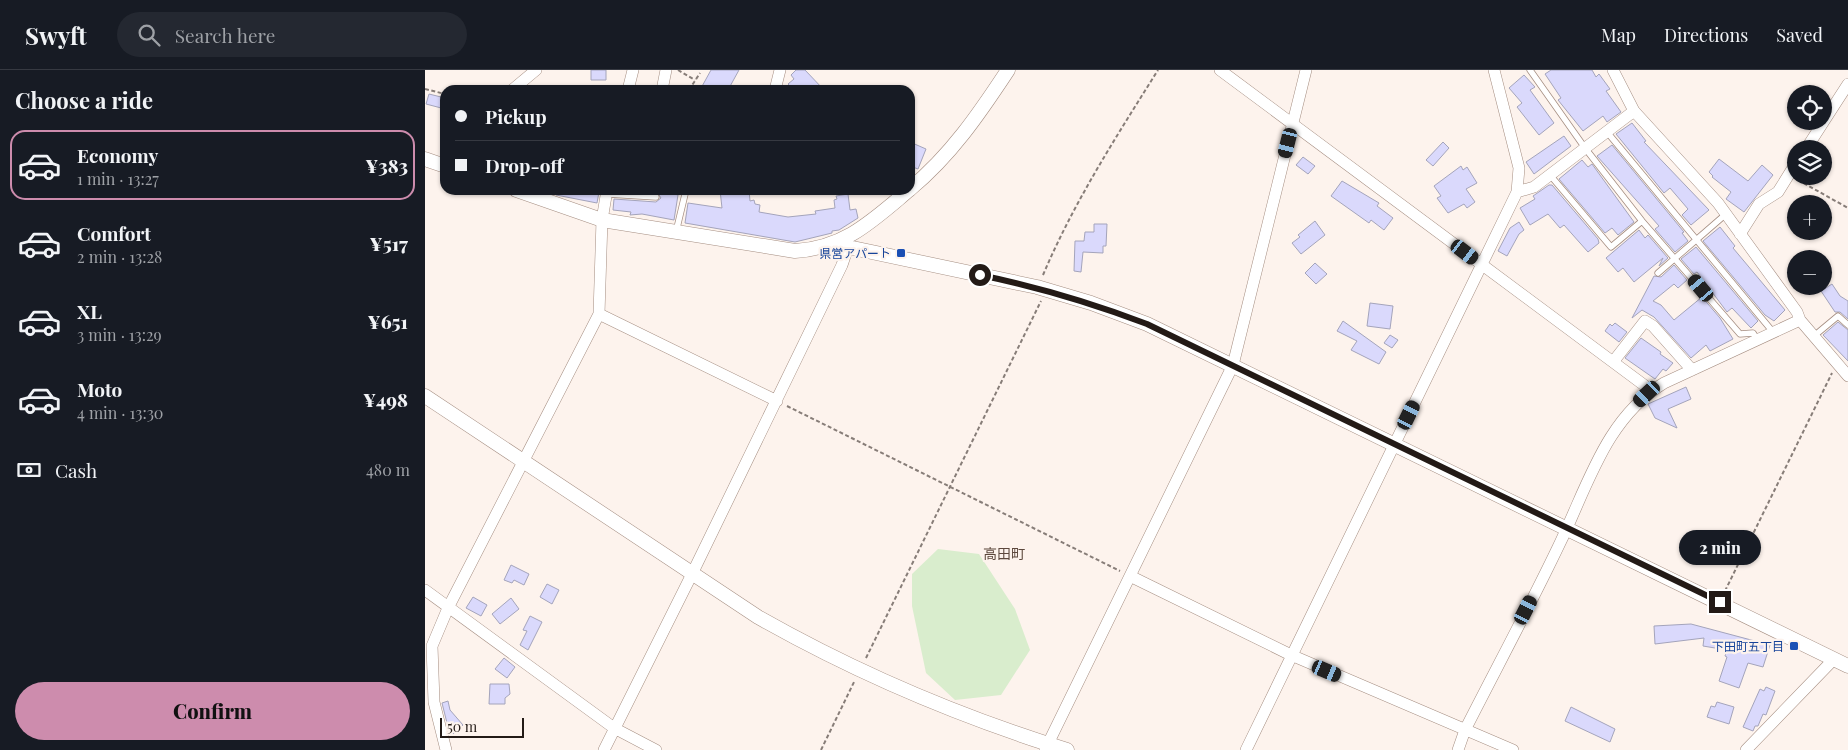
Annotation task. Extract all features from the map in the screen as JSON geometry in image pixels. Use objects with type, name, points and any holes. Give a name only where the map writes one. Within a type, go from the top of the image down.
[{"type":"street","points":[[518,85],[536,70]]},
{"type":"street","points":[[630,85],[633,70]]},
{"type":"street","points":[[663,85],[667,70]]},
{"type":"street","points":[[776,85],[780,70]]},
{"type":"street","points":[[915,185],[944,158],[970,127],[1008,70]]},
{"type":"street","points":[[1220,70],[1652,391]]},
{"type":"street","points":[[1046,747],[1132,577],[1233,365],[1306,70]]},
{"type":"street","points":[[1246,750],[1517,192],[1519,168],[1494,70]]},
{"type":"street","points":[[1613,70],[1634,111],[1726,214],[1797,312],[1800,320],[1848,376]]},
{"type":"street","points":[[1832,109],[1848,84]]},
{"type":"street","points":[[1517,192],[1534,187],[1634,111]]},
{"type":"street","points":[[425,159],[440,164]]},
{"type":"street","points":[[1740,234],[1759,204],[1778,192],[1787,178]]},
{"type":"street","points":[[530,195],[602,220],[676,233],[795,251],[846,243],[1041,288],[1091,303],[1147,324],[1233,365],[1848,666]]},
{"type":"street","points":[[446,750],[434,702],[428,647],[599,314],[602,220],[606,195]]},
{"type":"street","points":[[603,750],[693,574],[777,401],[842,265],[846,243],[904,195]]},
{"type":"street","points":[[599,314],[777,401]]},
{"type":"street","points":[[1458,750],[1465,730],[1567,528],[1606,443],[1621,421],[1652,391],[1692,370],[1800,320]]},
{"type":"street","points":[[1613,362],[1645,322],[1653,326],[1692,370]]},
{"type":"street","points":[[425,396],[759,618],[806,645],[1046,747],[1067,750]]},
{"type":"street","points":[[1132,577],[1291,655],[1513,750]]},
{"type":"street","points":[[425,590],[614,728],[655,750]]},
{"type":"street","points":[[1747,750],[1834,659]]},
{"type":"lane","points":[[1530,70],[1585,148],[1642,221],[1740,334],[1753,333],[1757,339]]},
{"type":"lane","points":[[1607,132],[1773,332]]},
{"type":"lane","points":[[1550,175],[1611,247],[1642,221]]},
{"type":"lane","points":[[644,195],[656,196]]},
{"type":"lane","points":[[676,233],[685,195]]},
{"type":"lane","points":[[1658,273],[1726,214]]},
{"type":"lane","points":[[1814,336],[1838,316],[1848,325]]},
{"type":"path","points":[[678,70],[695,80]]},
{"type":"path","points":[[821,750],[949,487],[1041,288],[1073,210],[1158,70]]},
{"type":"path","points":[[692,85],[700,73]]},
{"type":"path","points":[[425,89],[440,93]]},
{"type":"path","points":[[1807,185],[1848,208]]},
{"type":"path","points":[[1720,602],[1837,364]]},
{"type":"path","points":[[777,401],[1132,577]]},
{"type":"green space","points":[[938,549],[979,554],[1015,609],[1030,650],[1001,695],[955,700],[926,673],[912,606],[912,574]]},
{"type":"building","points":[[591,70],[606,70],[606,80],[591,80]]},
{"type":"building","points":[[711,70],[739,70],[731,85],[703,85]]},
{"type":"building","points":[[796,70],[805,70],[819,85],[789,85],[794,79],[791,75]]},
{"type":"building","points":[[1551,70],[1592,70],[1596,77],[1599,74],[1610,89],[1606,91],[1621,112],[1607,122],[1603,116],[1583,131],[1558,100],[1561,98],[1545,74]]},
{"type":"building","points":[[1524,75],[1535,87],[1530,90],[1554,123],[1539,135],[1517,107],[1522,103],[1509,88]]},
{"type":"building","points":[[429,94],[440,97],[440,108],[426,104]]},
{"type":"building","points":[[1632,123],[1646,141],[1644,142],[1709,210],[1691,225],[1682,215],[1688,209],[1670,188],[1664,193],[1616,134]]},
{"type":"building","points":[[1564,136],[1571,146],[1534,174],[1526,162]]},
{"type":"building","points":[[1443,142],[1449,148],[1433,166],[1426,160]]},
{"type":"building","points":[[915,144],[926,149],[918,169],[915,168]]},
{"type":"building","points":[[1612,145],[1684,232],[1682,233],[1688,241],[1675,252],[1655,229],[1659,226],[1597,156]]},
{"type":"building","points":[[1303,157],[1315,166],[1308,174],[1296,165]]},
{"type":"building","points":[[1719,159],[1748,181],[1762,165],[1773,175],[1744,212],[1726,199],[1731,192],[1712,177],[1709,172]]},
{"type":"building","points":[[1582,160],[1588,167],[1592,164],[1634,222],[1618,235],[1612,228],[1605,233],[1559,179]]},
{"type":"building","points":[[1461,166],[1463,170],[1467,167],[1477,183],[1466,189],[1475,202],[1467,208],[1464,204],[1448,213],[1437,198],[1441,196],[1434,186]]},
{"type":"building","points":[[1342,181],[1379,203],[1377,206],[1393,218],[1384,230],[1371,220],[1369,223],[1331,196]]},
{"type":"building","points":[[1549,185],[1552,185],[1598,239],[1599,243],[1588,252],[1564,225],[1560,228],[1548,214],[1530,225],[1520,208],[1535,199],[1533,196]]},
{"type":"building","points":[[556,195],[598,195],[597,203]]},
{"type":"building","points":[[659,195],[678,195],[674,220],[642,214],[630,215],[631,212],[613,210],[614,199],[656,202],[661,198]]},
{"type":"building","points":[[721,195],[749,195],[750,201],[754,200],[755,204],[760,205],[759,212],[788,217],[816,214],[815,211],[835,208],[834,200],[837,199],[836,196],[848,195],[850,210],[856,209],[858,218],[839,230],[832,231],[832,233],[795,242],[685,223],[688,203],[722,208]]},
{"type":"building","points":[[1315,221],[1325,235],[1301,254],[1292,243],[1300,237],[1298,235]]},
{"type":"building","points":[[1519,222],[1524,230],[1519,234],[1507,256],[1498,251],[1510,228]]},
{"type":"building","points":[[1094,224],[1107,224],[1106,246],[1103,246],[1103,253],[1083,252],[1081,272],[1074,271],[1075,241],[1084,241],[1085,232],[1094,232]]},
{"type":"building","points":[[1720,227],[1735,246],[1733,248],[1785,310],[1774,321],[1765,315],[1703,241]]},
{"type":"building","points":[[1639,230],[1645,238],[1648,235],[1668,258],[1659,266],[1663,258],[1634,282],[1623,268],[1618,272],[1606,258]]},
{"type":"building","points":[[1696,247],[1758,321],[1751,328],[1732,308],[1727,312],[1697,272],[1694,274],[1681,259]]},
{"type":"building","points":[[1315,263],[1327,274],[1316,284],[1305,273]]},
{"type":"building","points":[[1674,265],[1687,280],[1678,288],[1674,284],[1653,301],[1661,305],[1674,320],[1702,297],[1720,318],[1733,339],[1710,351],[1706,345],[1691,358],[1654,317],[1642,310],[1632,318],[1654,276],[1661,277]]},
{"type":"building","points":[[1832,284],[1840,296],[1848,301],[1848,319],[1840,312],[1835,312],[1824,295],[1832,295]]},
{"type":"building","points":[[1370,303],[1393,306],[1390,329],[1367,326]]},
{"type":"building","points":[[1343,321],[1386,352],[1379,364],[1351,350],[1357,341],[1337,331]]},
{"type":"building","points":[[1838,322],[1848,330],[1848,361],[1823,335]]},
{"type":"building","points":[[1615,323],[1627,332],[1619,342],[1605,331],[1610,324],[1612,326]]},
{"type":"building","points":[[1390,335],[1398,340],[1392,348],[1384,343]]},
{"type":"building","points":[[1641,338],[1673,363],[1666,371],[1663,369],[1655,379],[1625,358]]},
{"type":"building","points":[[1686,387],[1691,399],[1668,409],[1677,428],[1655,418],[1648,404]]},
{"type":"building","points":[[511,565],[529,574],[524,585],[514,580],[512,583],[504,580]]},
{"type":"building","points":[[547,584],[559,590],[552,604],[540,597]]},
{"type":"building","points":[[473,597],[487,605],[481,616],[466,608]]},
{"type":"building","points":[[511,598],[519,609],[500,624],[492,614]]},
{"type":"building","points":[[530,616],[542,622],[528,650],[520,645],[527,631],[523,630]]},
{"type":"building","points":[[1691,624],[1770,645],[1763,667],[1748,663],[1739,688],[1719,681],[1727,657],[1725,656],[1727,650],[1703,646],[1704,638],[1655,644],[1654,626]]},
{"type":"building","points":[[504,658],[515,667],[507,678],[495,669]]},
{"type":"building","points":[[490,684],[509,684],[510,694],[505,698],[505,704],[489,704]]},
{"type":"building","points":[[1766,687],[1775,691],[1766,715],[1763,714],[1758,726],[1755,726],[1753,731],[1743,727],[1760,689],[1764,691]]},
{"type":"building","points":[[448,701],[450,710],[463,725],[453,734],[448,727],[442,703]]},
{"type":"building","points":[[1717,702],[1734,707],[1729,724],[1707,717],[1711,706],[1715,707]]},
{"type":"building","points":[[1571,707],[1615,729],[1610,742],[1565,721]]},
{"type":"place","name":"県営アパート","points":[[901,253]]},
{"type":"place","name":"下田町五丁目","points":[[1794,646]]},
{"type":"district","name":"高田町","points":[[1004,553]]},
{"type":"route","points":[[980,275],[1037,287],[1091,303],[1147,324],[1720,602]]}]
